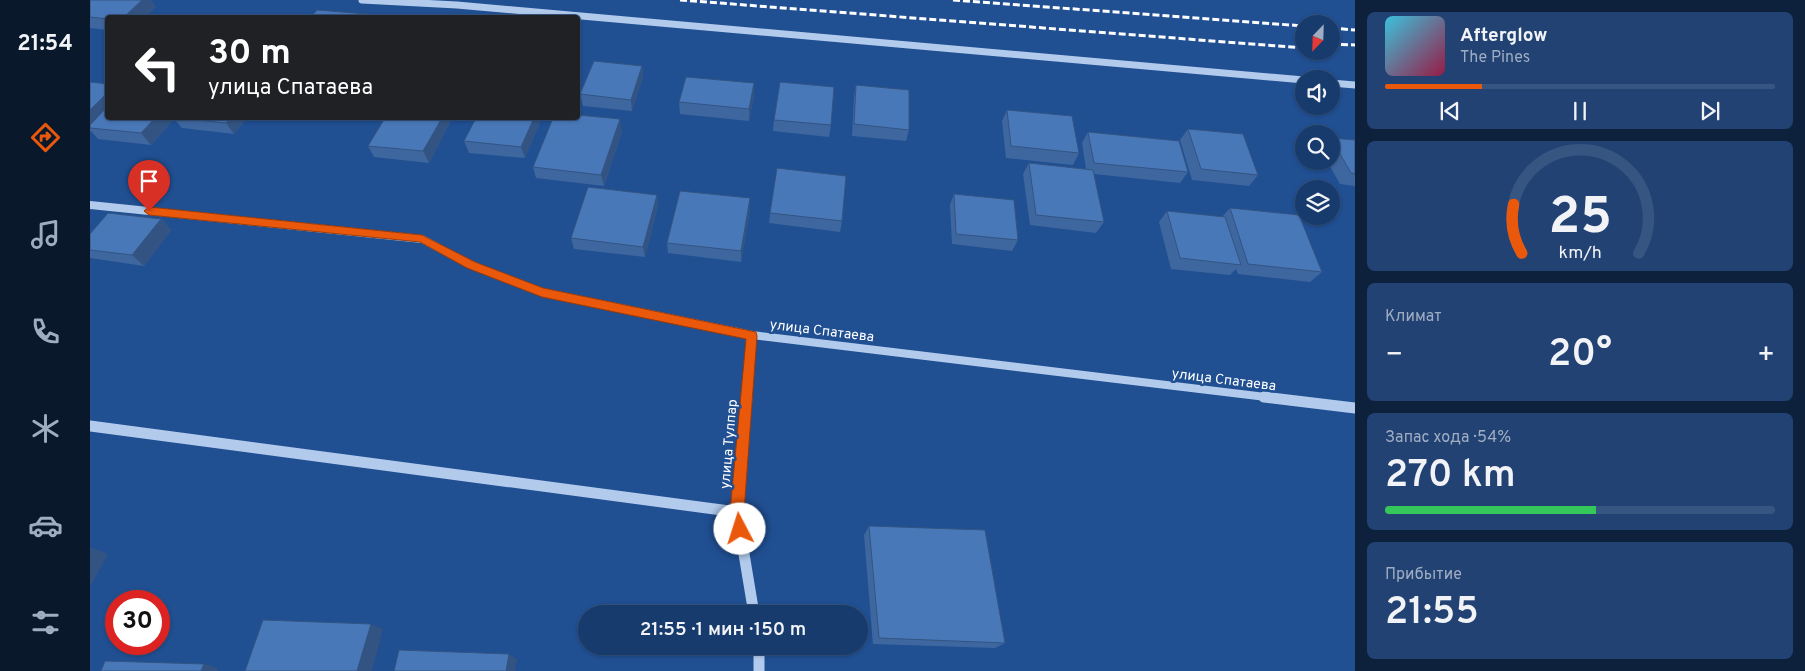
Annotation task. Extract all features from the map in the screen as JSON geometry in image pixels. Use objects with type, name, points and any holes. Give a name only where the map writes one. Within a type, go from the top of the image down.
[{"type":"street","points":[[362,0],[457,5],[570,15]]},
{"type":"street","points":[[580,16],[1295,79]]},
{"type":"street","points":[[1340,84],[1355,85]]},
{"type":"street","name":"улица Спатаева","points":[[90,205],[422,238],[471,265],[542,292],[752,336],[1355,408]]},
{"type":"street","name":"улица Тулпар","points":[[752,336],[737,512],[752,605]]},
{"type":"street","points":[[90,426],[737,512]]},
{"type":"street","points":[[759,655],[759,671]]},
{"type":"building","points":[[90,0],[142,0],[126,15],[105,15],[105,19],[90,17]]},
{"type":"building","points":[[317,10],[379,15],[313,15]]},
{"type":"building","points":[[594,61],[642,66],[631,100],[580,94]]},
{"type":"building","points":[[686,77],[754,83],[749,109],[679,102]]},
{"type":"building","points":[[90,82],[105,84],[105,95],[90,110]]},
{"type":"building","points":[[780,82],[834,87],[831,125],[774,120]]},
{"type":"building","points":[[856,85],[909,90],[909,130],[854,124]]},
{"type":"building","points":[[105,109],[105,120],[153,120],[141,133],[90,128],[90,125]]},
{"type":"building","points":[[1007,110],[1072,116],[1079,153],[1011,146]]},
{"type":"building","points":[[580,115],[620,119],[601,175],[533,167],[552,120],[580,120]]},
{"type":"building","points":[[197,120],[228,120],[226,123]]},
{"type":"building","points":[[384,120],[441,120],[423,151],[368,146]]},
{"type":"building","points":[[475,120],[533,120],[521,147],[464,141]]},
{"type":"building","points":[[1188,129],[1243,134],[1258,175],[1201,169]]},
{"type":"building","points":[[1088,132],[1179,141],[1188,172],[1094,163]]},
{"type":"building","points":[[1340,139],[1355,140],[1355,174],[1351,173],[1340,154]]},
{"type":"building","points":[[1029,163],[1093,170],[1104,222],[1036,215]]},
{"type":"building","points":[[777,168],[846,176],[842,221],[770,213]]},
{"type":"building","points":[[588,187],[657,195],[643,247],[571,238]]},
{"type":"building","points":[[680,191],[750,198],[741,251],[667,243]]},
{"type":"building","points":[[954,194],[1014,200],[1018,240],[956,234]]},
{"type":"building","points":[[1230,208],[1295,215],[1295,225],[1303,225],[1322,272],[1248,264]]},
{"type":"building","points":[[1167,211],[1225,217],[1241,265],[1180,258]]},
{"type":"building","points":[[108,213],[161,219],[132,255],[90,250],[90,234]]},
{"type":"building","points":[[869,526],[985,530],[1005,643],[879,638]]},
{"type":"building","points":[[263,620],[371,624],[357,671],[245,671]]},
{"type":"building","points":[[399,650],[509,654],[506,671],[394,671]]},
{"type":"building","points":[[105,661],[204,664],[201,671],[101,671]]},
{"type":"railway","points":[[680,0],[1295,47]]},
{"type":"railway","points":[[953,0],[1295,25]]},
{"type":"railway","points":[[1340,29],[1355,30]]},
{"type":"railway","points":[[1340,44],[1355,45]]},
{"type":"route","points":[[149,211],[422,238],[471,265],[542,292],[752,336],[737,512],[740,529]]}]
